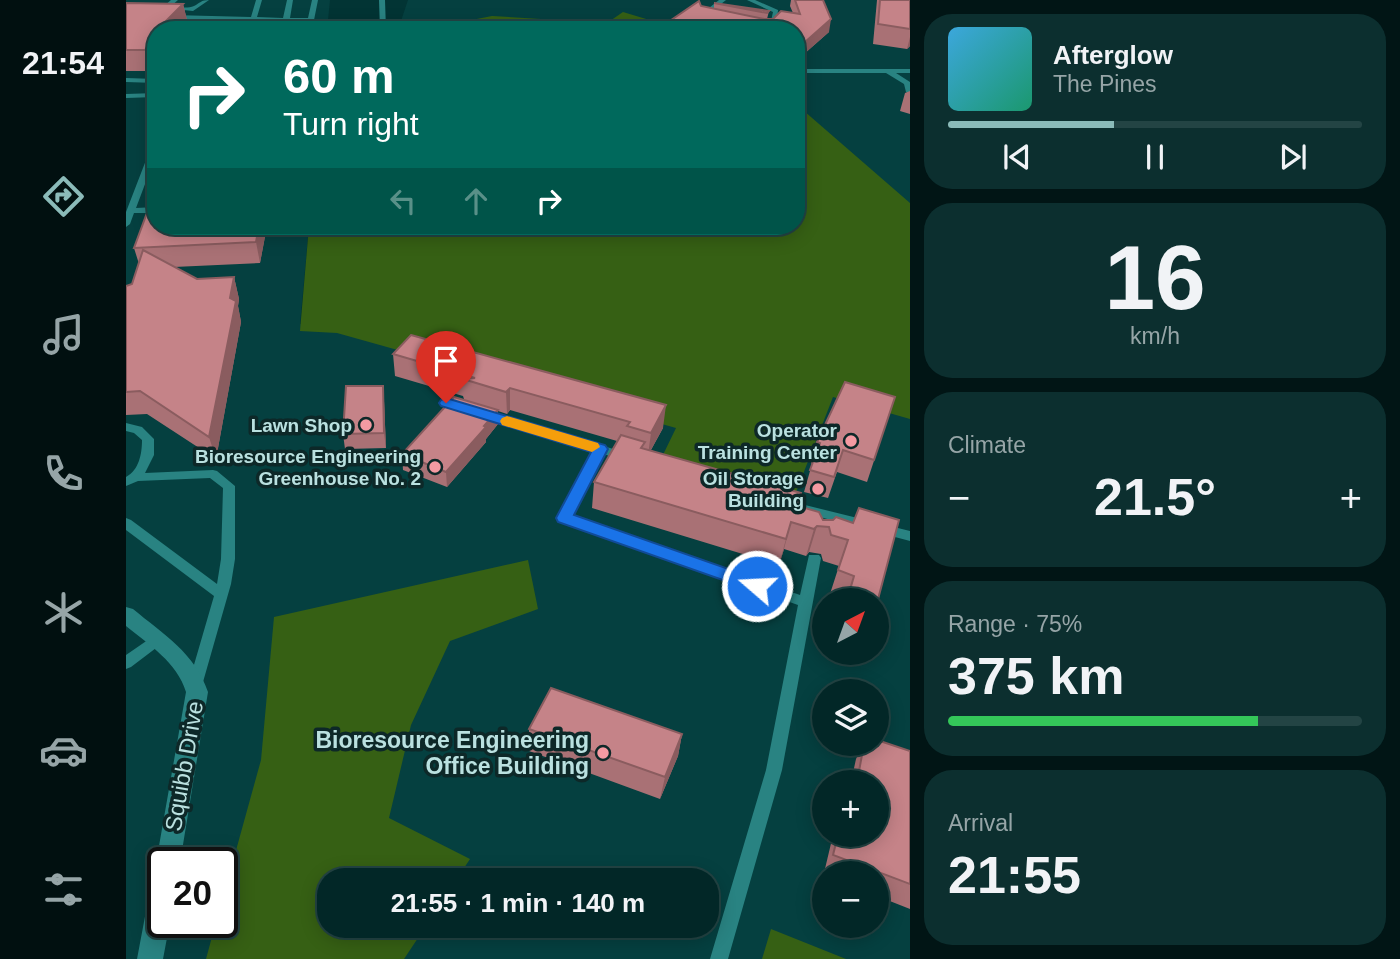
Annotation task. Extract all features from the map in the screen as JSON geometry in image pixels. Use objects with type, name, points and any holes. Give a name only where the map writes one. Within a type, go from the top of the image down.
[{"type":"street","name":"Squibb Drive","points":[[126,615],[183,665],[196,682],[198,700],[171,847]]},
{"type":"street","points":[[150,959],[154,938]]},
{"type":"lane","points":[[175,0],[166,7],[192,9],[206,0]]},
{"type":"lane","points":[[253,20],[259,0]]},
{"type":"lane","points":[[287,20],[290,0]]},
{"type":"lane","points":[[161,16],[311,20],[316,0]]},
{"type":"lane","points":[[382,0],[383,21]]},
{"type":"lane","points":[[712,19],[702,16],[723,0]]},
{"type":"lane","points":[[750,0],[776,11],[774,21]]},
{"type":"lane","points":[[173,17],[181,9]]},
{"type":"lane","points":[[805,71],[910,71]]},
{"type":"lane","points":[[889,72],[907,83],[910,92],[906,102]]},
{"type":"lane","points":[[126,80],[147,81]]},
{"type":"lane","points":[[126,96],[147,95]]},
{"type":"lane","points":[[126,225],[147,168]]},
{"type":"lane","points":[[131,211],[147,210]]},
{"type":"lane","points":[[472,411],[640,461]]},
{"type":"lane","points":[[126,427],[138,430],[148,439],[148,455],[131,480]]},
{"type":"lane","points":[[600,449],[564,518],[805,602]]},
{"type":"lane","points":[[131,480],[213,474],[229,486],[228,559],[196,682]]},
{"type":"lane","points":[[790,505],[827,522],[910,536]]},
{"type":"lane","points":[[126,523],[221,594]]},
{"type":"lane","points":[[719,959],[774,770],[814,558]]},
{"type":"lane","points":[[126,663],[155,641]]},
{"type":"shaded area","points":[[126,0],[330,0],[328,21],[147,21],[147,235],[308,235],[300,324],[750,235],[805,235],[805,21],[401,21],[408,0],[910,0],[910,959],[126,959]]},
{"type":"green space","points":[[623,12],[653,21],[610,21]]},
{"type":"green space","points":[[492,16],[574,21],[467,21]]},
{"type":"green space","points":[[805,112],[910,203],[910,419],[833,397],[793,500],[660,461],[676,428],[337,333],[300,331],[308,235],[805,235]]},
{"type":"green space","points":[[528,560],[538,609],[450,641],[411,725],[389,818],[470,859],[464,868],[317,868],[317,938],[418,938],[404,959],[206,959],[212,938],[238,938],[237,847],[261,760],[274,617]]},
{"type":"green space","points":[[771,929],[846,959],[762,959]]},
{"type":"building","points":[[795,0],[823,0],[831,19],[805,42],[805,21],[670,21],[699,1],[701,6],[764,19],[773,19],[781,11],[800,14]]},
{"type":"building","points":[[880,0],[910,0],[910,29],[878,24]]},
{"type":"building","points":[[126,3],[183,4],[167,20],[171,21],[147,21],[145,50],[126,50]]},
{"type":"building","points":[[714,3],[769,11],[767,13]]},
{"type":"building","points":[[147,213],[147,235],[257,235],[256,242],[134,248]]},
{"type":"building","points":[[143,250],[197,279],[234,277],[230,298],[236,301],[209,437],[140,391],[126,392],[126,286],[132,284]]},
{"type":"building","points":[[411,335],[666,405],[651,433],[627,426],[630,422],[510,388],[506,392],[463,379],[475,378],[393,354]]},
{"type":"building","name":"Operator Training Center","points":[[845,382],[895,397],[874,460],[843,450],[834,477],[810,470],[820,443],[817,442]]},
{"type":"building","name":"Lawn Shop","points":[[346,386],[383,386],[384,433],[343,434]]},
{"type":"building","points":[[454,397],[498,410],[446,472],[402,454]]},
{"type":"building","points":[[621,435],[645,442],[641,448],[801,493],[798,506],[819,512],[823,520],[833,520],[836,517],[853,523],[859,508],[899,520],[881,588],[850,588],[854,576],[838,570],[848,540],[831,535],[829,527],[817,526],[814,529],[791,522],[786,539],[594,482]]},
{"type":"building","points":[[551,688],[682,734],[665,777],[529,729]]},
{"type":"building","points":[[889,744],[910,751],[910,884],[889,876],[889,861],[849,861],[833,855],[835,847],[889,847],[889,770],[859,770],[862,756],[889,756]]},
{"type":"slow traffic","points":[[507,421],[592,447]]},
{"type":"place","name":"Lawn Shop","points":[[366,425]]},
{"type":"place","name":"Operator Training Center","points":[[851,441]]},
{"type":"place","name":"Bioresource Engineering Greenhouse No. 2","points":[[435,467]]},
{"type":"place","name":"Oil Storage Building","points":[[818,489]]},
{"type":"place","name":"Bioresource Engineering Office Building","points":[[603,753]]},
{"type":"route","points":[[446,403],[600,449],[564,518],[757,586]]}]
